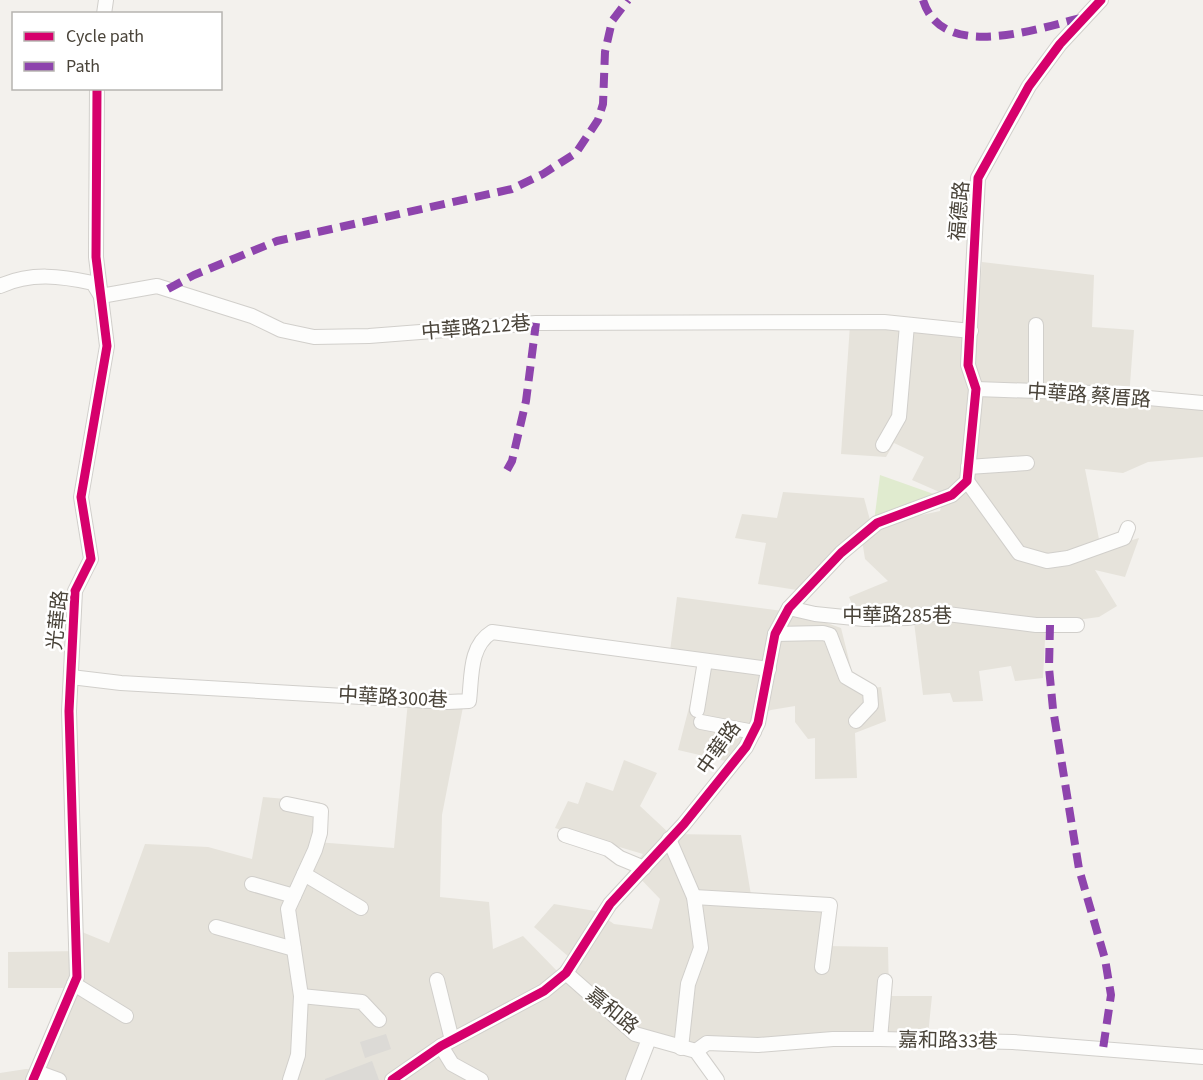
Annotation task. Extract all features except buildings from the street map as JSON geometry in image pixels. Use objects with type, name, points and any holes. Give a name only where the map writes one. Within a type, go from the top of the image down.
[{"type":"street","name":"福德路","points":[[976,389],[968,364],[978,178],[1029,86],[1059,44],[1101,0]]},
{"type":"street","name":"光華路","points":[[35,1076],[77,977],[69,711],[75,591],[91,559],[81,497],[106,346],[96,256],[97,90]]},
{"type":"street","points":[[0,286],[12,280],[41,275],[93,283],[101,296]]},
{"type":"street","name":"中華路212巷","points":[[101,296],[157,286],[252,316],[281,330],[314,337],[381,335],[536,322],[884,322],[971,331]]},
{"type":"street","points":[[884,445],[899,417],[907,325]]},
{"type":"street","points":[[1036,325],[1036,392]]},
{"type":"street","points":[[976,389],[967,474],[1019,553],[1047,561],[1068,558],[1124,538],[1128,528]]},
{"type":"street","name":"中華路 蔡厝路","points":[[976,389],[1094,393],[1203,403]]},
{"type":"street","points":[[967,474],[1027,463]]},
{"type":"street","name":"中華路","points":[[392,1080],[447,1043],[544,990],[566,973],[610,904],[684,824],[746,747],[758,723],[775,634],[789,608],[842,553],[877,523],[952,495],[967,474]]},
{"type":"street","name":"中華路285巷","points":[[789,608],[815,614],[864,619],[908,618],[939,613],[1036,625],[1077,625]]},
{"type":"street","name":"中華路300巷","points":[[71,677],[122,683],[448,702],[470,701],[475,651],[482,638],[492,632],[769,669]]},
{"type":"street","points":[[775,634],[823,633],[830,635],[846,678],[870,691],[871,705],[856,720]]},
{"type":"street","points":[[705,660],[699,716],[754,732]]},
{"type":"street","points":[[287,804],[321,811],[320,833],[315,850],[288,909],[301,996],[298,1054],[290,1080]]},
{"type":"street","points":[[565,835],[608,849],[620,858],[644,868]]},
{"type":"street","points":[[669,839],[694,897],[701,948],[688,984],[681,1048]]},
{"type":"street","points":[[304,874],[361,908]]},
{"type":"street","points":[[252,884],[294,896]]},
{"type":"street","points":[[694,897],[830,905],[822,967]]},
{"type":"street","points":[[216,927],[294,949]]},
{"type":"street","name":"嘉和路","points":[[566,973],[635,1034],[696,1051]]},
{"type":"street","points":[[437,980],[452,1064],[481,1080]]},
{"type":"street","points":[[880,1039],[885,981]]},
{"type":"street","points":[[74,984],[126,1016]]},
{"type":"street","points":[[301,996],[362,1002],[379,1020]]},
{"type":"street","points":[[633,1080],[649,1039]]},
{"type":"street","name":"嘉和路33巷","points":[[696,1051],[707,1043],[758,1044],[833,1039],[880,1039],[1013,1042],[1203,1056]]},
{"type":"street","points":[[696,1051],[717,1080]]},
{"type":"street","points":[[35,1076],[59,1080]]},
{"type":"shaded area","points":[[982,262],[1094,275],[1092,327],[1134,330],[1129,398],[1203,406],[1203,457],[1148,462],[1123,473],[1085,469],[1101,549],[1139,538],[1125,577],[1095,570],[1117,606],[1099,617],[1062,622],[1046,621],[1043,678],[1015,681],[1011,666],[979,671],[983,701],[953,702],[950,693],[923,695],[914,622],[909,611],[855,611],[849,597],[888,581],[865,559],[862,540],[879,528],[903,519],[940,511],[944,494],[912,480],[924,457],[894,443],[886,457],[841,454],[850,325],[976,334]]},
{"type":"shaded area","points":[[783,492],[864,498],[870,520],[826,558],[797,590],[758,584],[766,543],[735,538],[742,514],[777,518]]},
{"type":"shaded area","points":[[677,597],[798,613],[841,628],[852,672],[873,688],[881,687],[886,721],[855,733],[857,778],[815,779],[815,738],[808,739],[795,722],[795,706],[755,715],[730,762],[678,750],[700,665],[670,651]]},
{"type":"shaded area","points":[[408,701],[463,707],[442,815],[440,897],[489,902],[493,949],[523,936],[557,971],[569,957],[534,927],[554,904],[595,911],[614,924],[652,929],[660,899],[631,869],[643,854],[555,828],[568,801],[578,804],[586,782],[613,791],[624,760],[657,773],[640,806],[670,834],[741,835],[751,895],[824,906],[825,946],[888,947],[889,996],[932,996],[928,1035],[752,1041],[710,1039],[688,1045],[643,1030],[627,1080],[0,1080],[0,1073],[26,1069],[41,1070],[79,988],[8,988],[8,952],[82,951],[82,932],[109,943],[145,844],[208,847],[252,859],[263,797],[320,802],[316,842],[394,848]]},
{"type":"green space","points":[[880,475],[942,497],[874,522]]},
{"type":"marked path","points":[[168,289],[194,275],[277,241],[512,189],[543,174],[576,153],[598,120],[603,104],[605,52],[612,21],[628,0]]},
{"type":"marked path","points":[[923,0],[933,19],[949,31],[969,36],[1016,33],[1081,18]]},
{"type":"marked path","points":[[507,470],[512,461],[526,401],[536,323]]},
{"type":"marked path","points":[[1050,625],[1049,668],[1053,709],[1079,869],[1105,959],[1111,995],[1103,1049]]},
{"type":"cycle path","points":[[392,1080],[441,1046],[544,991],[566,973],[610,904],[684,824],[746,747],[758,723],[775,634],[789,608],[841,553],[877,523],[952,495],[967,481],[976,389],[968,365],[978,178],[1029,86],[1060,44],[1101,0]]},
{"type":"cycle path","points":[[33,1080],[77,977],[69,711],[75,591],[91,559],[81,497],[107,346],[96,257],[97,90]]}]
